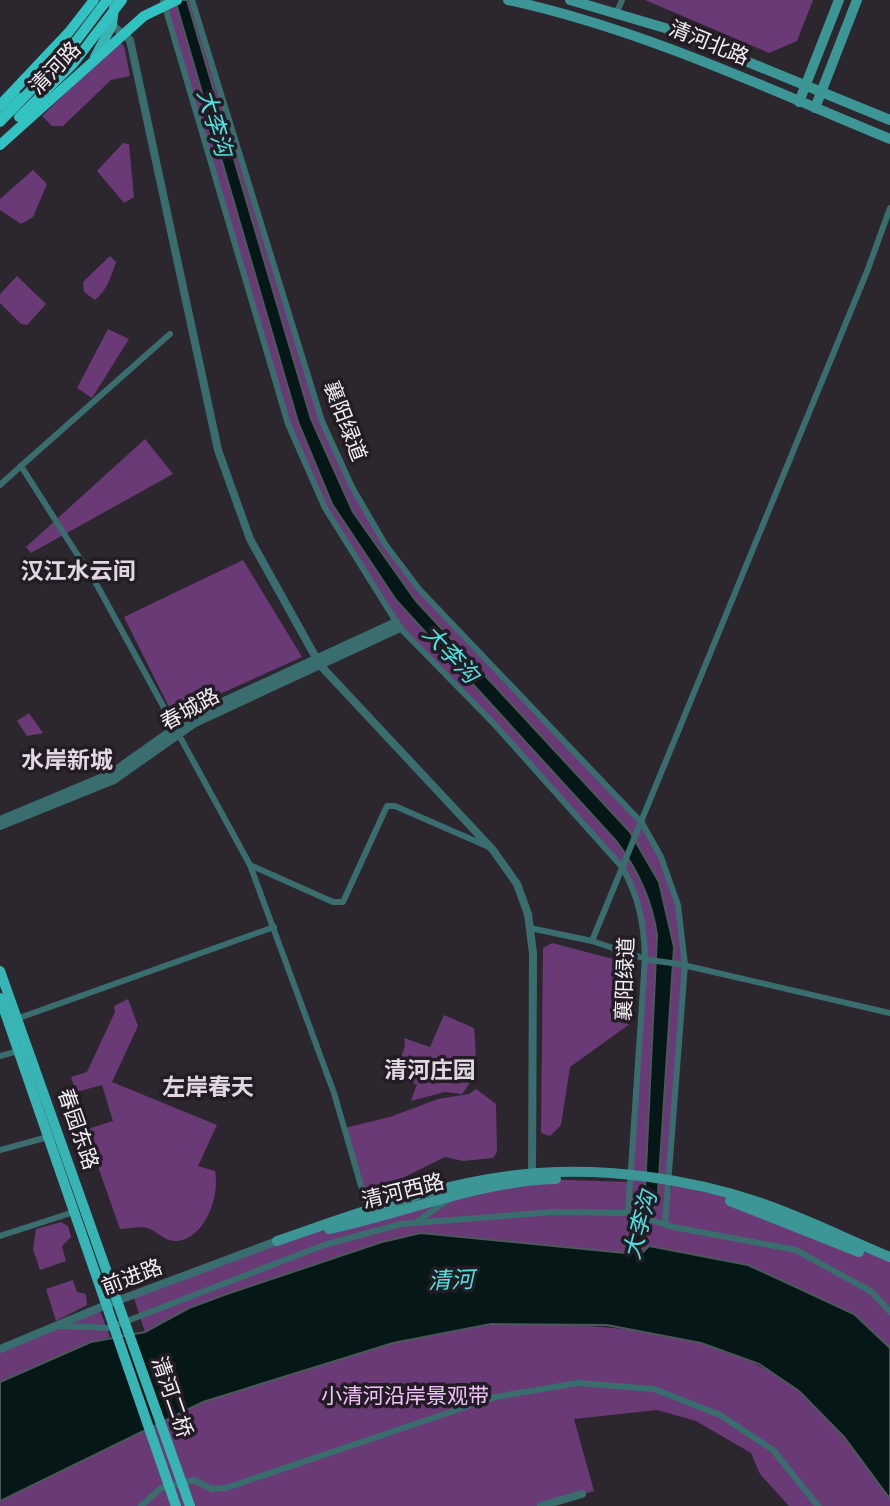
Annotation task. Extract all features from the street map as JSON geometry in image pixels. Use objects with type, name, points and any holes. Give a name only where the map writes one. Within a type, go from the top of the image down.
[{"type":"highway","points":[[0,105],[96,0]]},
{"type":"highway","points":[[0,122],[67,52],[107,0]]},
{"type":"highway","points":[[0,137],[73,64],[122,0]]},
{"type":"highway","points":[[0,147],[144,16],[177,0]]},
{"type":"main road","name":"清河路","points":[[0,114],[85,33],[93,21],[96,0]]},
{"type":"main road","name":"清河路","points":[[0,147],[92,61],[106,41],[112,25],[115,0]]},
{"type":"main road","name":"清河北路","points":[[508,0],[551,9],[660,44],[890,139]]},
{"type":"main road","name":"清河北路","points":[[570,0],[665,28],[890,120]]},
{"type":"main road","points":[[800,102],[839,0]]},
{"type":"main road","points":[[815,108],[857,0]]},
{"type":"main road","name":"春园东路","points":[[0,971],[118,1301]]},
{"type":"main road","name":"春园东路","points":[[0,998],[106,1305]]},
{"type":"main road","points":[[277,1241],[368,1210],[475,1182],[534,1178],[633,1180],[665,1183],[758,1202],[890,1257]]},
{"type":"main road","name":"清河西路","points":[[277,1241],[534,1178]]},
{"type":"main road","points":[[665,1183],[757,1210],[890,1264]]},
{"type":"main road","name":"清河二桥","points":[[118,1301],[190,1506]]},
{"type":"main road","name":"清河二桥","points":[[106,1305],[176,1506]]},
{"type":"street","name":"襄阳绿道","points":[[163,0],[288,424],[325,509],[398,625],[495,725],[622,867],[634,888],[644,924],[647,959],[631,1213]]},
{"type":"street","name":"襄阳绿道","points":[[192,0],[322,421],[352,487],[385,544],[419,589],[598,780],[642,822],[661,857],[678,905],[685,965],[663,1224]]},
{"type":"street","points":[[617,14],[622,0]]},
{"type":"street","points":[[112,25],[130,40],[218,450],[250,539],[318,662],[489,847],[517,884],[528,914],[533,953],[534,1178]]},
{"type":"street","points":[[592,941],[863,282],[890,208]]},
{"type":"street","points":[[0,485],[170,334]]},
{"type":"street","points":[[22,466],[98,587],[174,732],[250,866],[334,1093],[368,1210]]},
{"type":"street","name":"春城路","points":[[0,820],[110,774],[174,732],[398,625]]},
{"type":"street","name":"春城路","points":[[0,826],[114,780],[174,732]]},
{"type":"street","points":[[250,866],[333,902],[343,902],[387,806],[395,806],[489,847]]},
{"type":"street","points":[[19,1018],[274,927]]},
{"type":"street","points":[[530,928],[592,941],[647,959],[685,965],[890,1013]]},
{"type":"street","points":[[0,1056],[18,1051]]},
{"type":"street","points":[[0,1150],[48,1137]]},
{"type":"street","points":[[416,1223],[448,1200]]},
{"type":"street","points":[[0,1236],[74,1212]]},
{"type":"street","points":[[56,1326],[109,1328],[324,1245],[416,1223],[553,1212],[631,1213],[663,1224],[796,1250],[872,1292],[890,1311]]},
{"type":"street","name":"前进路","points":[[0,1349],[106,1305],[277,1241]]},
{"type":"street","points":[[141,1506],[161,1488],[194,1480],[211,1489],[226,1488],[495,1397],[578,1384],[654,1389],[720,1415],[773,1450],[818,1506]]},
{"type":"street","points":[[541,1506],[582,1494]]},
{"type":"green space","points":[[165,0],[192,0],[322,421],[352,487],[385,544],[419,589],[642,823],[661,857],[678,905],[685,965],[668,1202],[672,1184],[757,1205],[890,1261],[890,1348],[854,1314],[639,1256],[382,1242],[189,1308],[145,1332],[133,1295],[277,1241],[538,1179],[630,1182],[644,924],[622,867],[495,725],[400,628],[325,508],[288,424]]},
{"type":"green space","points":[[645,0],[813,0],[797,41],[769,53]]},
{"type":"green space","points":[[119,41],[124,46],[130,76],[111,80],[63,126],[52,126],[42,116]]},
{"type":"green space","points":[[123,143],[129,144],[134,197],[124,203],[97,171]]},
{"type":"green space","points":[[33,170],[47,184],[33,217],[21,224],[0,210],[0,199]]},
{"type":"green space","points":[[110,256],[116,262],[114,268],[106,288],[95,300],[84,292],[83,282]]},
{"type":"green space","points":[[17,276],[46,304],[27,325],[21,324],[0,303],[0,294]]},
{"type":"green space","points":[[108,329],[129,339],[92,398],[77,388]]},
{"type":"green space","points":[[145,439],[173,474],[31,553],[26,547]]},
{"type":"green space","points":[[243,560],[302,657],[173,715],[124,617]]},
{"type":"green space","points":[[29,713],[43,733],[27,736],[17,721]]},
{"type":"green space","points":[[552,943],[636,965],[631,1023],[570,1067],[561,1125],[550,1136],[541,1133],[543,948]]},
{"type":"green space","points":[[128,999],[138,1026],[112,1082],[217,1125],[198,1166],[215,1171],[213,1203],[209,1214],[196,1232],[177,1241],[168,1240],[147,1228],[120,1229],[85,1130],[113,1121],[102,1085],[76,1092],[71,1077],[87,1072],[115,1012],[114,1006]]},
{"type":"green space","points":[[444,1015],[474,1028],[476,1055],[471,1079],[462,1094],[445,1092],[411,1101],[417,1084],[393,1079],[405,1046],[404,1038],[430,1047]]},
{"type":"green space","points":[[476,1089],[496,1104],[497,1152],[493,1158],[463,1161],[445,1157],[370,1194],[362,1193],[344,1128],[390,1117],[438,1099],[469,1094]]},
{"type":"green space","points":[[61,1222],[68,1226],[71,1237],[62,1246],[66,1261],[40,1270],[33,1249],[36,1229]]},
{"type":"green space","points":[[73,1280],[77,1292],[86,1294],[87,1305],[56,1321],[46,1289]]},
{"type":"green space","points":[[99,1308],[110,1337],[91,1342],[0,1382],[0,1349]]},
{"type":"green space","name":"小清河沿岸景观带","points":[[491,1324],[570,1325],[650,1332],[727,1352],[763,1368],[797,1390],[823,1414],[847,1441],[890,1499],[890,1506],[789,1506],[760,1474],[751,1453],[696,1421],[657,1410],[574,1419],[594,1491],[541,1506],[0,1506],[0,1501],[209,1399],[393,1343]]},
{"type":"water","points":[[175,0],[187,0],[311,419],[353,512],[416,601],[630,832],[659,882],[674,947],[658,1193],[640,1255],[649,1246],[748,1265],[854,1314],[890,1348],[890,1499],[844,1437],[799,1391],[759,1364],[701,1343],[607,1325],[491,1324],[393,1343],[203,1402],[0,1501],[0,1382],[91,1342],[145,1332],[189,1308],[224,1295],[382,1242],[421,1233],[624,1253],[645,1191],[657,935],[648,898],[638,875],[617,842],[396,600],[332,504],[298,422]]},
{"type":"district","name":"汉江水云间","points":[[78,571]]},
{"type":"district","name":"水岸新城","points":[[67,760]]},
{"type":"district","name":"清河庄园","points":[[430,1070]]},
{"type":"district","name":"左岸春天","points":[[208,1087]]},
{"type":"water label","name":"大李沟","points":[[215,123]]},
{"type":"water label","name":"大李沟","points":[[451,654]]},
{"type":"water label","name":"大李沟","points":[[640,1225]]},
{"type":"water label","name":"清河","points":[[451,1280]]}]
